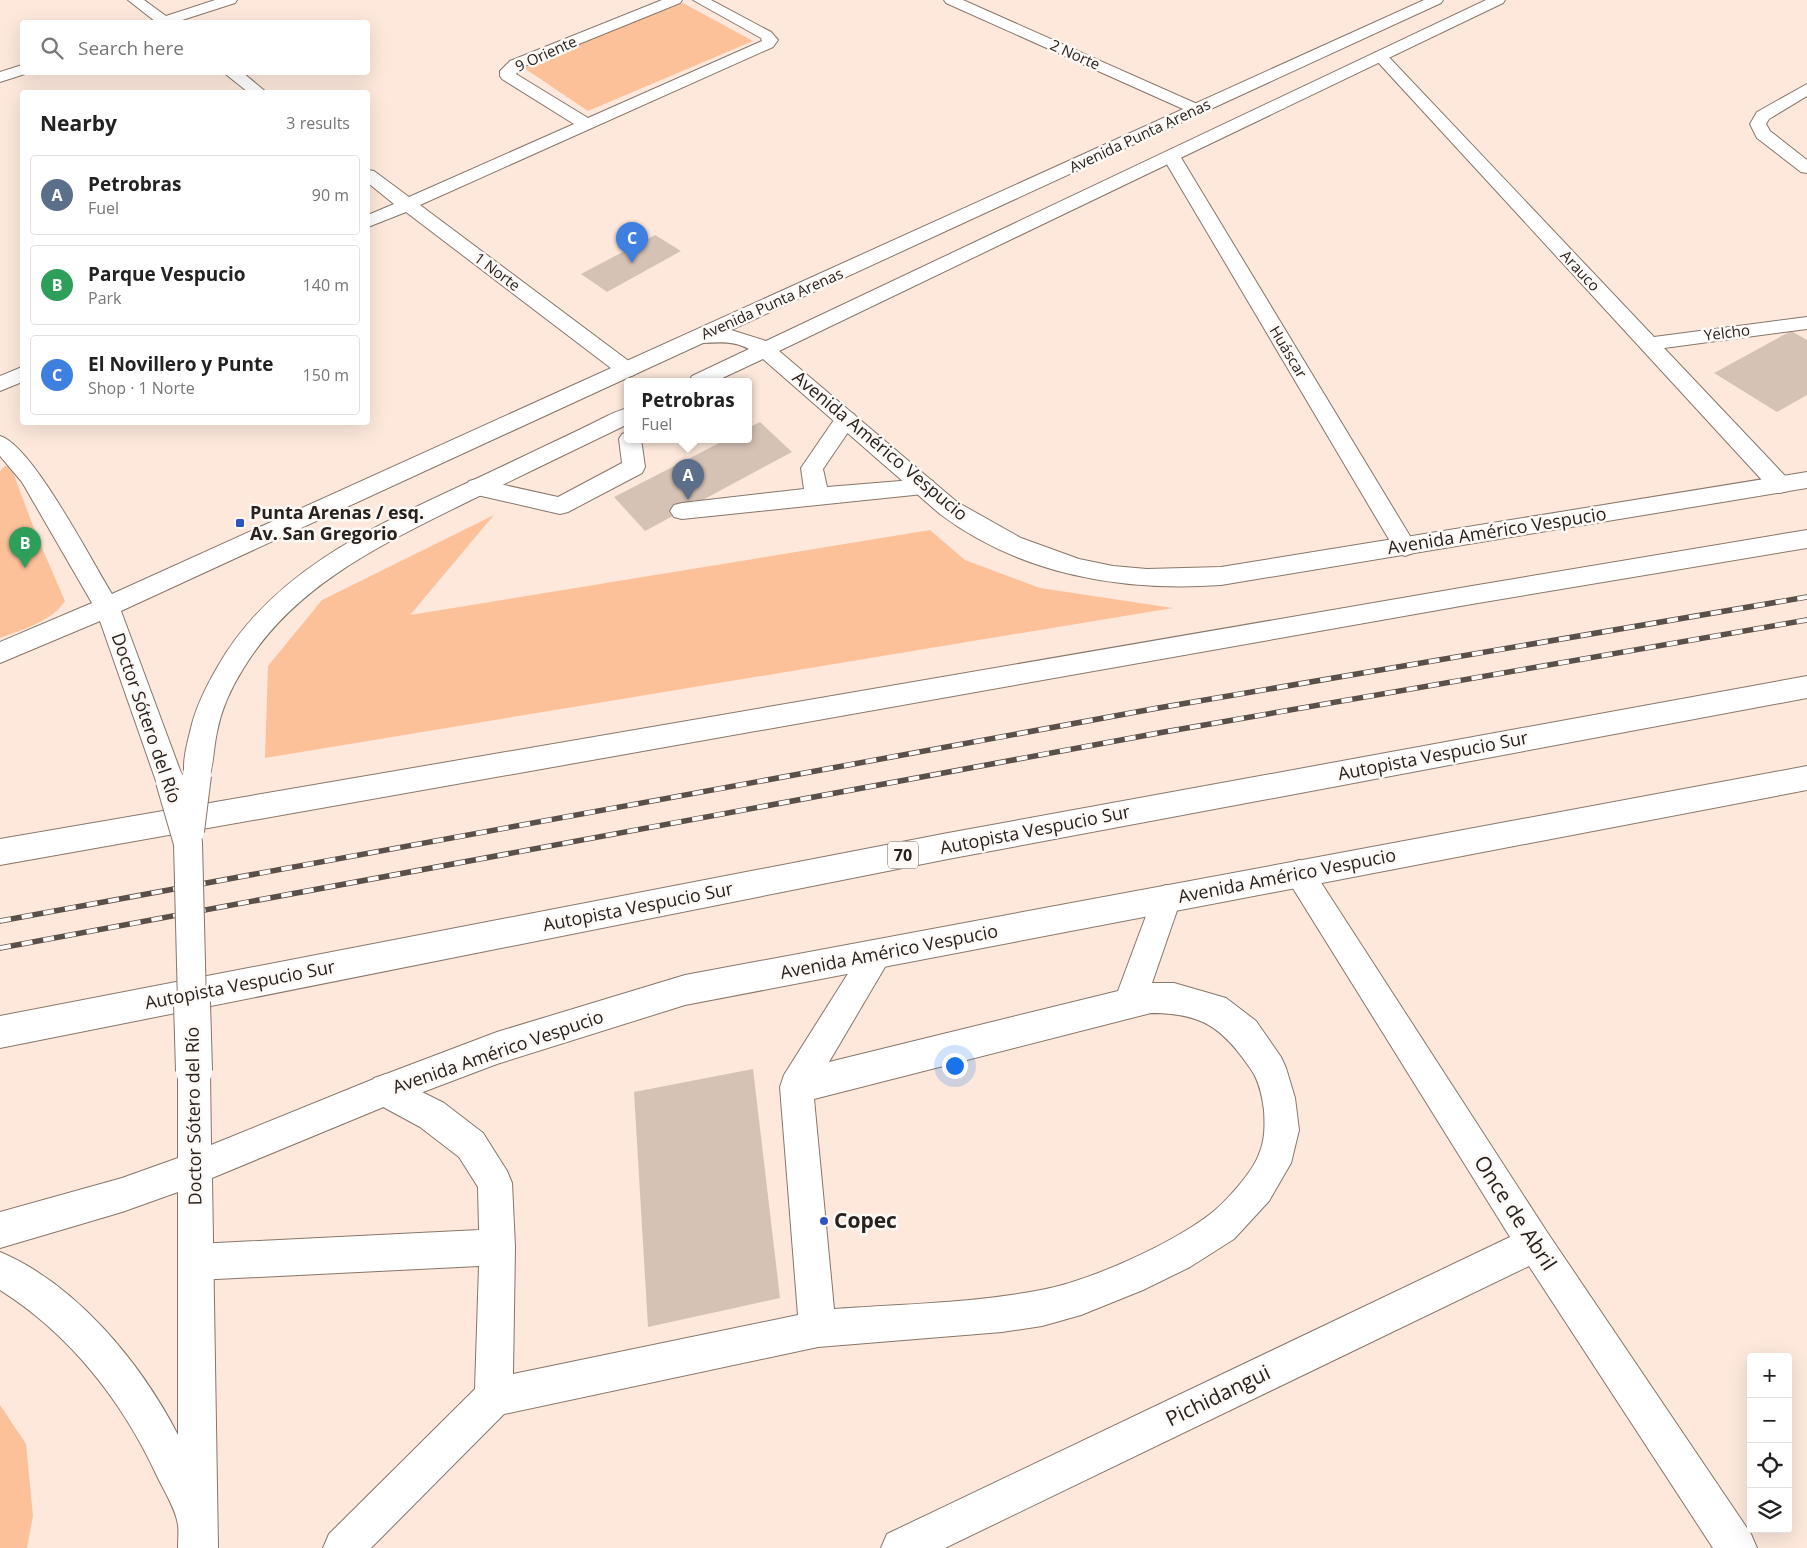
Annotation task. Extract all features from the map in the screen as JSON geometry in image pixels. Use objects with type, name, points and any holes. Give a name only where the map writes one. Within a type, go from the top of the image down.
[{"type":"main road","points":[[135,0],[161,20]]},
{"type":"main road","points":[[170,20],[230,0]]},
{"type":"main road","name":"9 Oriente","points":[[587,125],[512,79],[508,76],[508,72],[516,64],[675,0]]},
{"type":"main road","points":[[370,221],[762,47],[770,40],[766,35],[700,0]]},
{"type":"main road","name":"2 Norte","points":[[951,0],[1198,110]]},
{"type":"main road","points":[[1436,0],[1472,12]]},
{"type":"main road","name":"Avenida Punta Arenas","points":[[107,607],[1436,0]]},
{"type":"main road","name":"Avenida Punta Arenas","points":[[705,378],[1498,0]]},
{"type":"main road","name":"Arauco","points":[[1380,56],[1780,484]]},
{"type":"main road","points":[[0,77],[20,71]]},
{"type":"main road","points":[[236,75],[255,90]]},
{"type":"main road","points":[[1807,89],[1759,120],[1758,124],[1763,134],[1807,168]]},
{"type":"main road","name":"Huáscar","points":[[1171,156],[1405,547]]},
{"type":"main road","name":"1 Norte","points":[[370,176],[627,370]]},
{"type":"main road","name":"Yelcho","points":[[1648,344],[1807,323]]},
{"type":"main road","name":"Avenida Américo Vespucio","points":[[694,339],[707,336],[734,336],[752,342],[766,350],[949,508],[978,528],[1010,545],[1075,568],[1125,577],[1158,580],[1213,577],[1807,480]]},
{"type":"main road","points":[[0,384],[20,375]]},
{"type":"main road","points":[[817,496],[812,468],[846,419]]},
{"type":"main road","points":[[188,843],[197,775],[208,716],[219,689],[233,664],[280,604],[296,589],[343,554],[396,525],[477,487],[624,427]]},
{"type":"main road","points":[[477,487],[560,506],[640,474],[632,443]]},
{"type":"main road","name":"Doctor Sótero del Río","points":[[0,444],[13,455],[30,477],[107,607],[170,781],[188,843],[196,1168],[198,1536]]},
{"type":"main road","points":[[682,511],[817,496],[925,487]]},
{"type":"main road","points":[[0,852],[1472,594],[1807,539]]},
{"type":"main road","points":[[0,653],[107,607]]},
{"type":"main road","name":"Autopista Vespucio Sur","points":[[0,1032],[948,846],[1807,687]]},
{"type":"main road","name":"Avenida Américo Vespucio","points":[[0,1230],[114,1198],[196,1168],[386,1090],[497,1048],[685,990],[1807,778]]},
{"type":"main road","name":"Once de Abril","points":[[1299,873],[1535,1244],[1737,1548]]},
{"type":"main road","points":[[1129,1004],[1166,899]]},
{"type":"main road","points":[[818,1329],[796,1087],[877,955]]},
{"type":"main road","points":[[343,1548],[494,1397],[818,1329],[1002,1314],[1042,1308],[1081,1297],[1130,1277],[1177,1254],[1222,1227],[1257,1189],[1274,1163],[1282,1130],[1279,1098],[1270,1068],[1245,1032],[1215,1009],[1174,998],[1150,998],[796,1087]]},
{"type":"main road","points":[[386,1090],[432,1115],[471,1145],[495,1183],[497,1247],[494,1397]]},
{"type":"main road","name":"Pichidangui","points":[[901,1548],[1535,1244]]},
{"type":"main road","points":[[197,1262],[497,1247]]},
{"type":"main road","points":[[0,1270],[52,1306],[96,1349],[135,1398],[169,1457],[198,1536]]},
{"type":"shaded area","points":[[683,3],[753,41],[588,111],[521,66]]},
{"type":"shaded area","points":[[5,466],[11,467],[36,534],[65,601],[44,620],[0,638],[0,471]]},
{"type":"shaded area","points":[[494,515],[410,615],[930,530],[965,560],[1040,588],[1173,608],[265,758],[268,666],[322,600]]},
{"type":"shaded area","points":[[0,1405],[26,1444],[33,1516],[27,1548],[0,1548]]},
{"type":"building","points":[[655,235],[681,251],[607,292],[581,274]]},
{"type":"building","points":[[1791,331],[1807,340],[1807,395],[1777,412],[1714,373]]},
{"type":"building","points":[[760,422],[792,452],[645,531],[614,497],[719,443],[752,443],[752,426]]},
{"type":"building","points":[[753,1069],[780,1298],[648,1327],[634,1092]]},
{"type":"railway","points":[[0,921],[1158,708],[1807,597]]},
{"type":"railway","points":[[0,948],[1164,732],[1807,620]]},
{"type":"place","name":"El Novillero y Punte","points":[[632,263]]},
{"type":"place","name":"Petrobras","points":[[688,500]]},
{"type":"place","name":"Punta Arenas / esq. Av. San Gregorio","points":[[240,523]]},
{"type":"place","name":"Parque Vespucio","points":[[25,568]]},
{"type":"place","name":"Copec","points":[[824,1221]]}]
